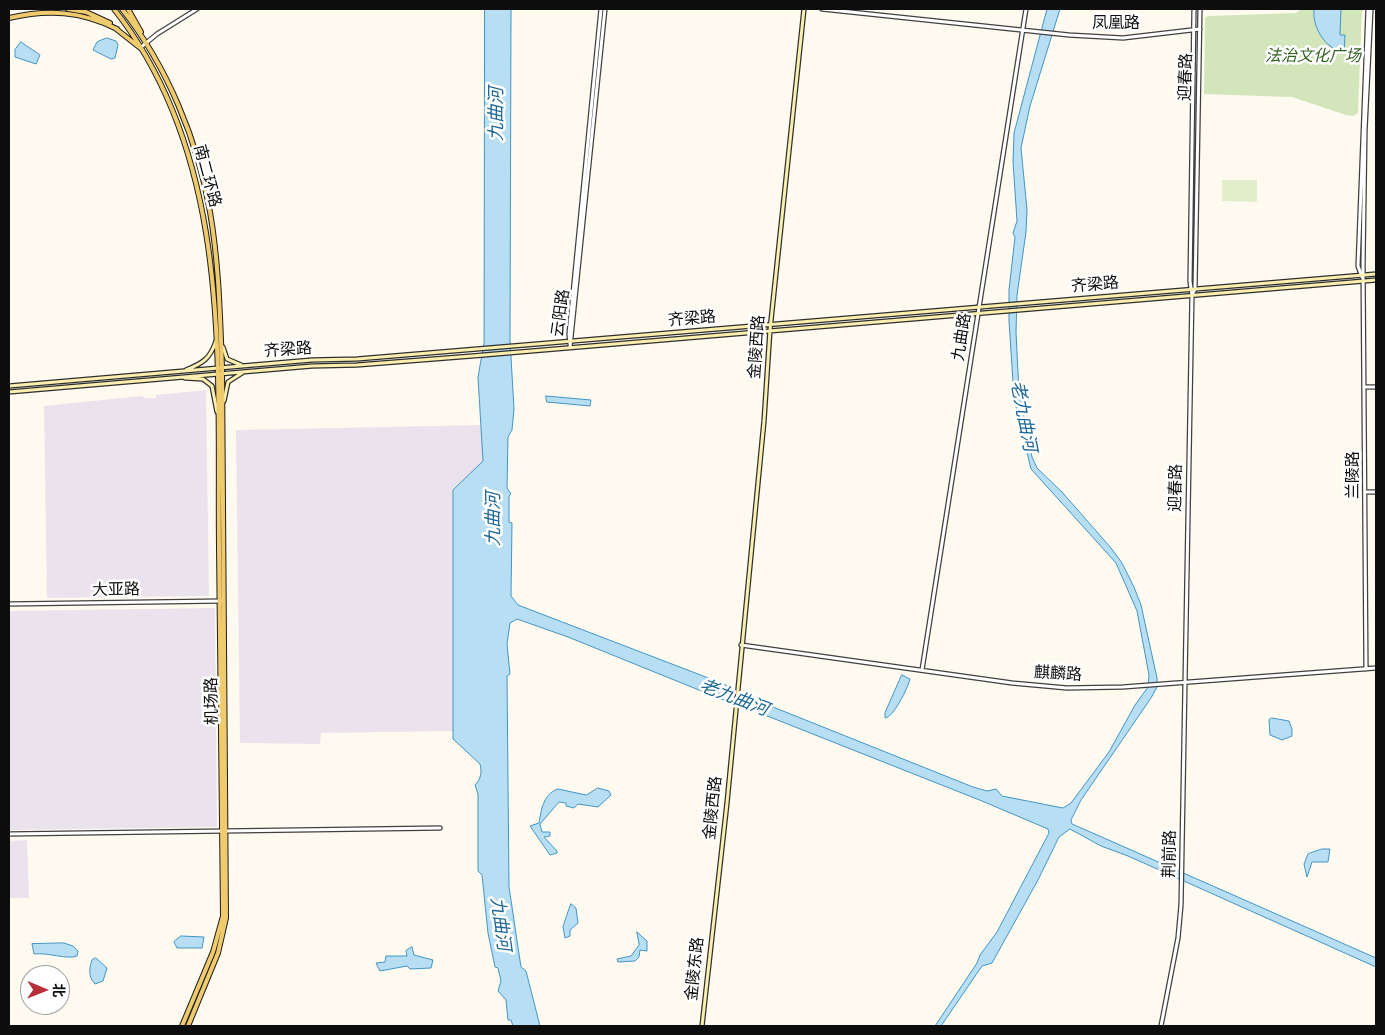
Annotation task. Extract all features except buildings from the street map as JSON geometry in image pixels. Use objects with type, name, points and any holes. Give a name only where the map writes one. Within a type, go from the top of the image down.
[{"type":"main road","name":"南二环路","points":[[114,9],[140,48],[168,100],[184,140],[198,189],[207,231],[222,367]]},
{"type":"main road","name":"金陵西路","points":[[714,914],[727,803],[736,687],[764,421],[770,330],[804,9]]},
{"type":"main road","name":"南二环路","points":[[125,10],[146,43],[174,97],[191,139],[203,180],[213,230],[218,341],[217,368]]},
{"type":"main road","points":[[9,18],[68,11],[92,14],[105,19],[140,48]]},
{"type":"main road","points":[[207,231],[213,230]]},
{"type":"main road","name":"齐梁路","points":[[9,386],[222,367],[471,350],[1376,274]]},
{"type":"main road","name":"齐梁路","points":[[9,392],[180,377],[472,356],[1376,280]]},
{"type":"main road","points":[[1096,298],[1097,303]]},
{"type":"main road","points":[[218,341],[227,360],[247,366]]},
{"type":"main road","points":[[181,372],[206,361],[218,341]]},
{"type":"main road","name":"机场路","points":[[219,374],[222,367]]},
{"type":"main road","name":"机场路","points":[[188,1026],[225,930],[220,414],[219,374],[217,368]]},
{"type":"main road","points":[[220,414],[228,382],[246,372]]},
{"type":"main road","points":[[180,377],[208,381],[214,390],[220,414]]},
{"type":"main road","name":"机场路","points":[[182,1026],[212,952],[223,916],[224,831]]},
{"type":"main road","name":"金陵东路","points":[[702,1026],[714,914]]},
{"type":"street","points":[[140,48],[197,9]]},
{"type":"street","name":"云阳路","points":[[570,347],[601,9]]},
{"type":"street","name":"云阳路","points":[[570,341],[605,9]]},
{"type":"street","name":"凤凰路","points":[[822,9],[1023,30],[1123,38],[1200,29]]},
{"type":"street","name":"九曲路","points":[[922,670],[1026,9]]},
{"type":"street","name":"迎春路","points":[[1193,289],[1194,9]]},
{"type":"street","name":"迎春路","points":[[1186,681],[1192,295],[1200,9]]},
{"type":"street","name":"兰陵路","points":[[1366,669],[1365,281],[1363,275],[1369,9]]},
{"type":"street","points":[[1365,387],[1376,387]]},
{"type":"street","points":[[1365,492],[1376,492]]},
{"type":"street","name":"大亚路","points":[[9,604],[221,601]]},
{"type":"street","name":"麒麟路","points":[[741,645],[1046,687],[1123,687],[1376,668]]},
{"type":"street","name":"荆前路","points":[[1161,1026],[1178,938],[1181,905],[1186,681]]},
{"type":"street","points":[[9,834],[440,828]]},
{"type":"shaded area","points":[[206,390],[209,596],[47,598],[44,406],[142,396],[145,398],[156,398],[156,395]]},
{"type":"shaded area","points":[[482,425],[483,461],[453,490],[453,731],[321,733],[320,744],[240,743],[236,430]]},
{"type":"shaded area","points":[[215,608],[217,827],[9,830],[9,611]]},
{"type":"shaded area","points":[[27,840],[29,898],[9,898],[9,841]]},
{"type":"green space","name":"法治文化广场","points":[[1301,9],[1362,9],[1358,113],[1354,116],[1346,115],[1292,97],[1204,94],[1205,18],[1208,16],[1296,13]]},
{"type":"green space","points":[[1222,180],[1257,180],[1257,202],[1222,201]]},
{"type":"water","points":[[485,9],[511,9],[510,340],[514,409],[512,430],[508,437],[507,488],[511,494],[509,496],[509,522],[512,523],[511,596],[518,605],[726,685],[728,689],[973,787],[987,791],[996,789],[1002,796],[1063,808],[1071,803],[1109,752],[1135,705],[1148,687],[1149,675],[1137,611],[1116,563],[1031,469],[1014,398],[1009,290],[1015,237],[1013,233],[1017,221],[1013,162],[1014,133],[1047,9],[1060,9],[1030,106],[1021,148],[1027,210],[1026,232],[1017,295],[1016,332],[1019,392],[1032,457],[1037,468],[1062,492],[1111,548],[1122,563],[1134,587],[1141,605],[1157,678],[1157,687],[1151,698],[1081,800],[1071,820],[1072,824],[1376,958],[1376,967],[1128,856],[1101,846],[1070,829],[1059,837],[1038,880],[992,963],[982,966],[941,1026],[935,1026],[977,963],[980,955],[997,932],[1049,833],[1048,829],[742,706],[739,702],[726,701],[568,637],[517,619],[510,623],[507,644],[510,674],[507,676],[509,887],[521,967],[526,971],[540,1026],[513,1026],[511,1020],[508,1020],[506,1000],[498,991],[501,981],[498,968],[495,967],[488,933],[482,875],[478,871],[478,794],[475,785],[481,775],[480,764],[453,739],[453,490],[483,461],[478,377],[484,343]]},
{"type":"water","points":[[1314,9],[1341,9],[1340,35],[1345,35],[1344,53],[1331,47],[1321,36],[1315,23]]},
{"type":"water","points":[[107,38],[116,41],[118,45],[115,58],[111,59],[93,50],[97,42]]},
{"type":"water","points":[[21,42],[40,55],[36,64],[15,57],[15,50]]},
{"type":"water","points":[[546,396],[591,400],[590,406],[547,402]]},
{"type":"water","points":[[902,675],[910,679],[909,683],[896,708],[885,718],[885,713]]},
{"type":"water","points":[[1272,718],[1289,721],[1292,736],[1282,740],[1270,735],[1269,720]]},
{"type":"water","points":[[598,788],[609,791],[611,795],[598,807],[578,804],[574,808],[566,806],[566,803],[559,802],[540,824],[542,832],[550,832],[550,836],[544,837],[557,851],[557,853],[550,855],[530,826],[539,823],[546,799],[553,791],[558,789],[586,795]]},
{"type":"water","points":[[1322,849],[1330,849],[1328,862],[1312,862],[1307,877],[1304,864],[1308,854]]},
{"type":"water","points":[[571,904],[576,908],[578,923],[570,930],[570,936],[565,938],[563,927]]},
{"type":"water","points":[[637,932],[647,941],[647,951],[640,950],[639,957],[635,961],[618,962],[617,959],[631,956],[639,945]]},
{"type":"water","points":[[181,936],[204,937],[202,948],[177,948],[174,942]]},
{"type":"water","points":[[64,943],[73,946],[78,951],[77,956],[34,954],[32,944]]},
{"type":"water","points":[[412,947],[414,955],[433,960],[431,968],[410,969],[407,966],[380,971],[376,963],[385,962],[386,956],[407,956],[406,951]]},
{"type":"water","points":[[96,958],[107,968],[103,981],[95,984],[90,975],[90,969],[92,960]]},
{"type":"water label","name":"九曲河","points":[[497,114]]},
{"type":"water label","name":"老九曲河","points":[[1023,416]]},
{"type":"water label","name":"九曲河","points":[[494,519]]},
{"type":"water label","name":"老九曲河","points":[[734,698]]},
{"type":"water label","name":"九曲河","points":[[500,924]]}]
